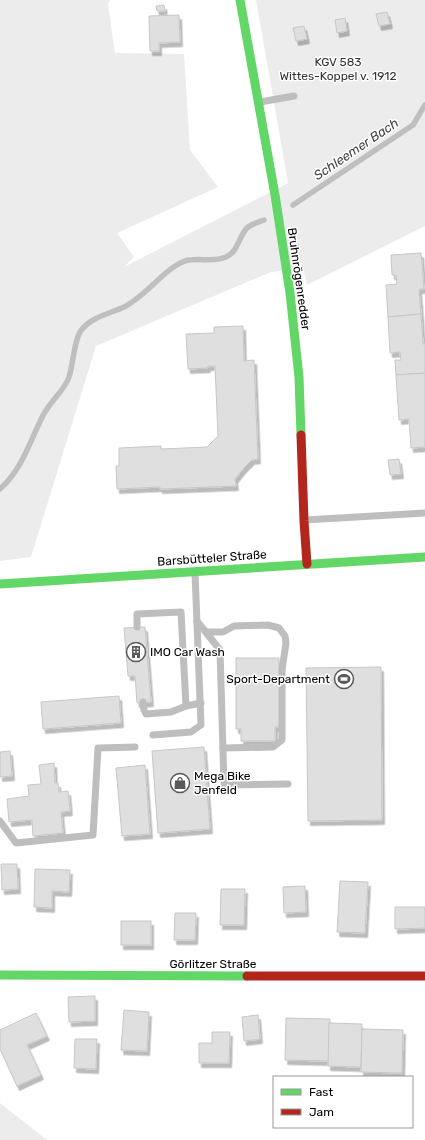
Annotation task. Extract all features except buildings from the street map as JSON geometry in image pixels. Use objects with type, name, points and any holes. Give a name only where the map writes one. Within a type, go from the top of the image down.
[{"type":"street","name":"Bruhnrögenredder","points":[[240,0],[290,293],[299,377],[307,564]]},
{"type":"street","name":"Barsbütteler Straße","points":[[0,584],[425,557]]},
{"type":"street","name":"Görlitzer Straße","points":[[0,975],[425,976]]},
{"type":"lane","points":[[258,102],[294,96]]},
{"type":"lane","points":[[304,521],[425,513]]},
{"type":"lane","points":[[153,735],[191,732],[202,725],[195,571]]},
{"type":"lane","points":[[137,628],[137,614],[181,612],[186,706]]},
{"type":"lane","points":[[197,621],[220,650],[224,785],[288,784]]},
{"type":"lane","points":[[206,632],[223,632],[234,626],[268,625],[278,628],[285,636],[286,644],[282,670],[282,740],[273,747],[223,748]]},
{"type":"lane","points":[[142,702],[146,714],[171,712],[186,706],[201,703]]},
{"type":"lane","points":[[0,821],[16,843],[93,835],[98,748],[135,747]]},
{"type":"green space","name":"KGV 583 Wittes-Koppel v. 1912","points":[[0,0],[110,0],[108,4],[115,53],[184,54],[190,150],[218,187],[117,233],[134,257],[124,267],[288,183],[256,0],[425,0],[425,226],[307,285],[303,268],[271,272],[96,346],[31,557],[0,561]]},
{"type":"green space","points":[[0,1103],[47,1140],[0,1140]]},
{"type":"waterway","name":"Schleemer Bach","points":[[293,205],[413,125],[425,105]]},
{"type":"waterway","name":"Schleemer Bach","points":[[0,489],[17,468],[44,413],[67,381],[76,342],[84,327],[94,319],[124,307],[132,302],[170,270],[185,261],[216,260],[230,255],[236,248],[244,231],[253,224],[264,220]]},
{"type":"traffic: fast","points":[[240,0],[275,195],[290,293],[299,377],[301,435]]},
{"type":"traffic: fast","points":[[0,584],[425,557]]},
{"type":"traffic: fast","points":[[0,975],[247,976]]},
{"type":"traffic: jam","points":[[301,435],[307,564]]},
{"type":"traffic: jam","points":[[247,976],[425,976]]},
{"type":"place","name":"IMO Car Wash","points":[[136,652]]},
{"type":"place","name":"Sport-Department","points":[[344,679]]},
{"type":"place","name":"Mega Bike Jenfeld","points":[[180,783]]}]
